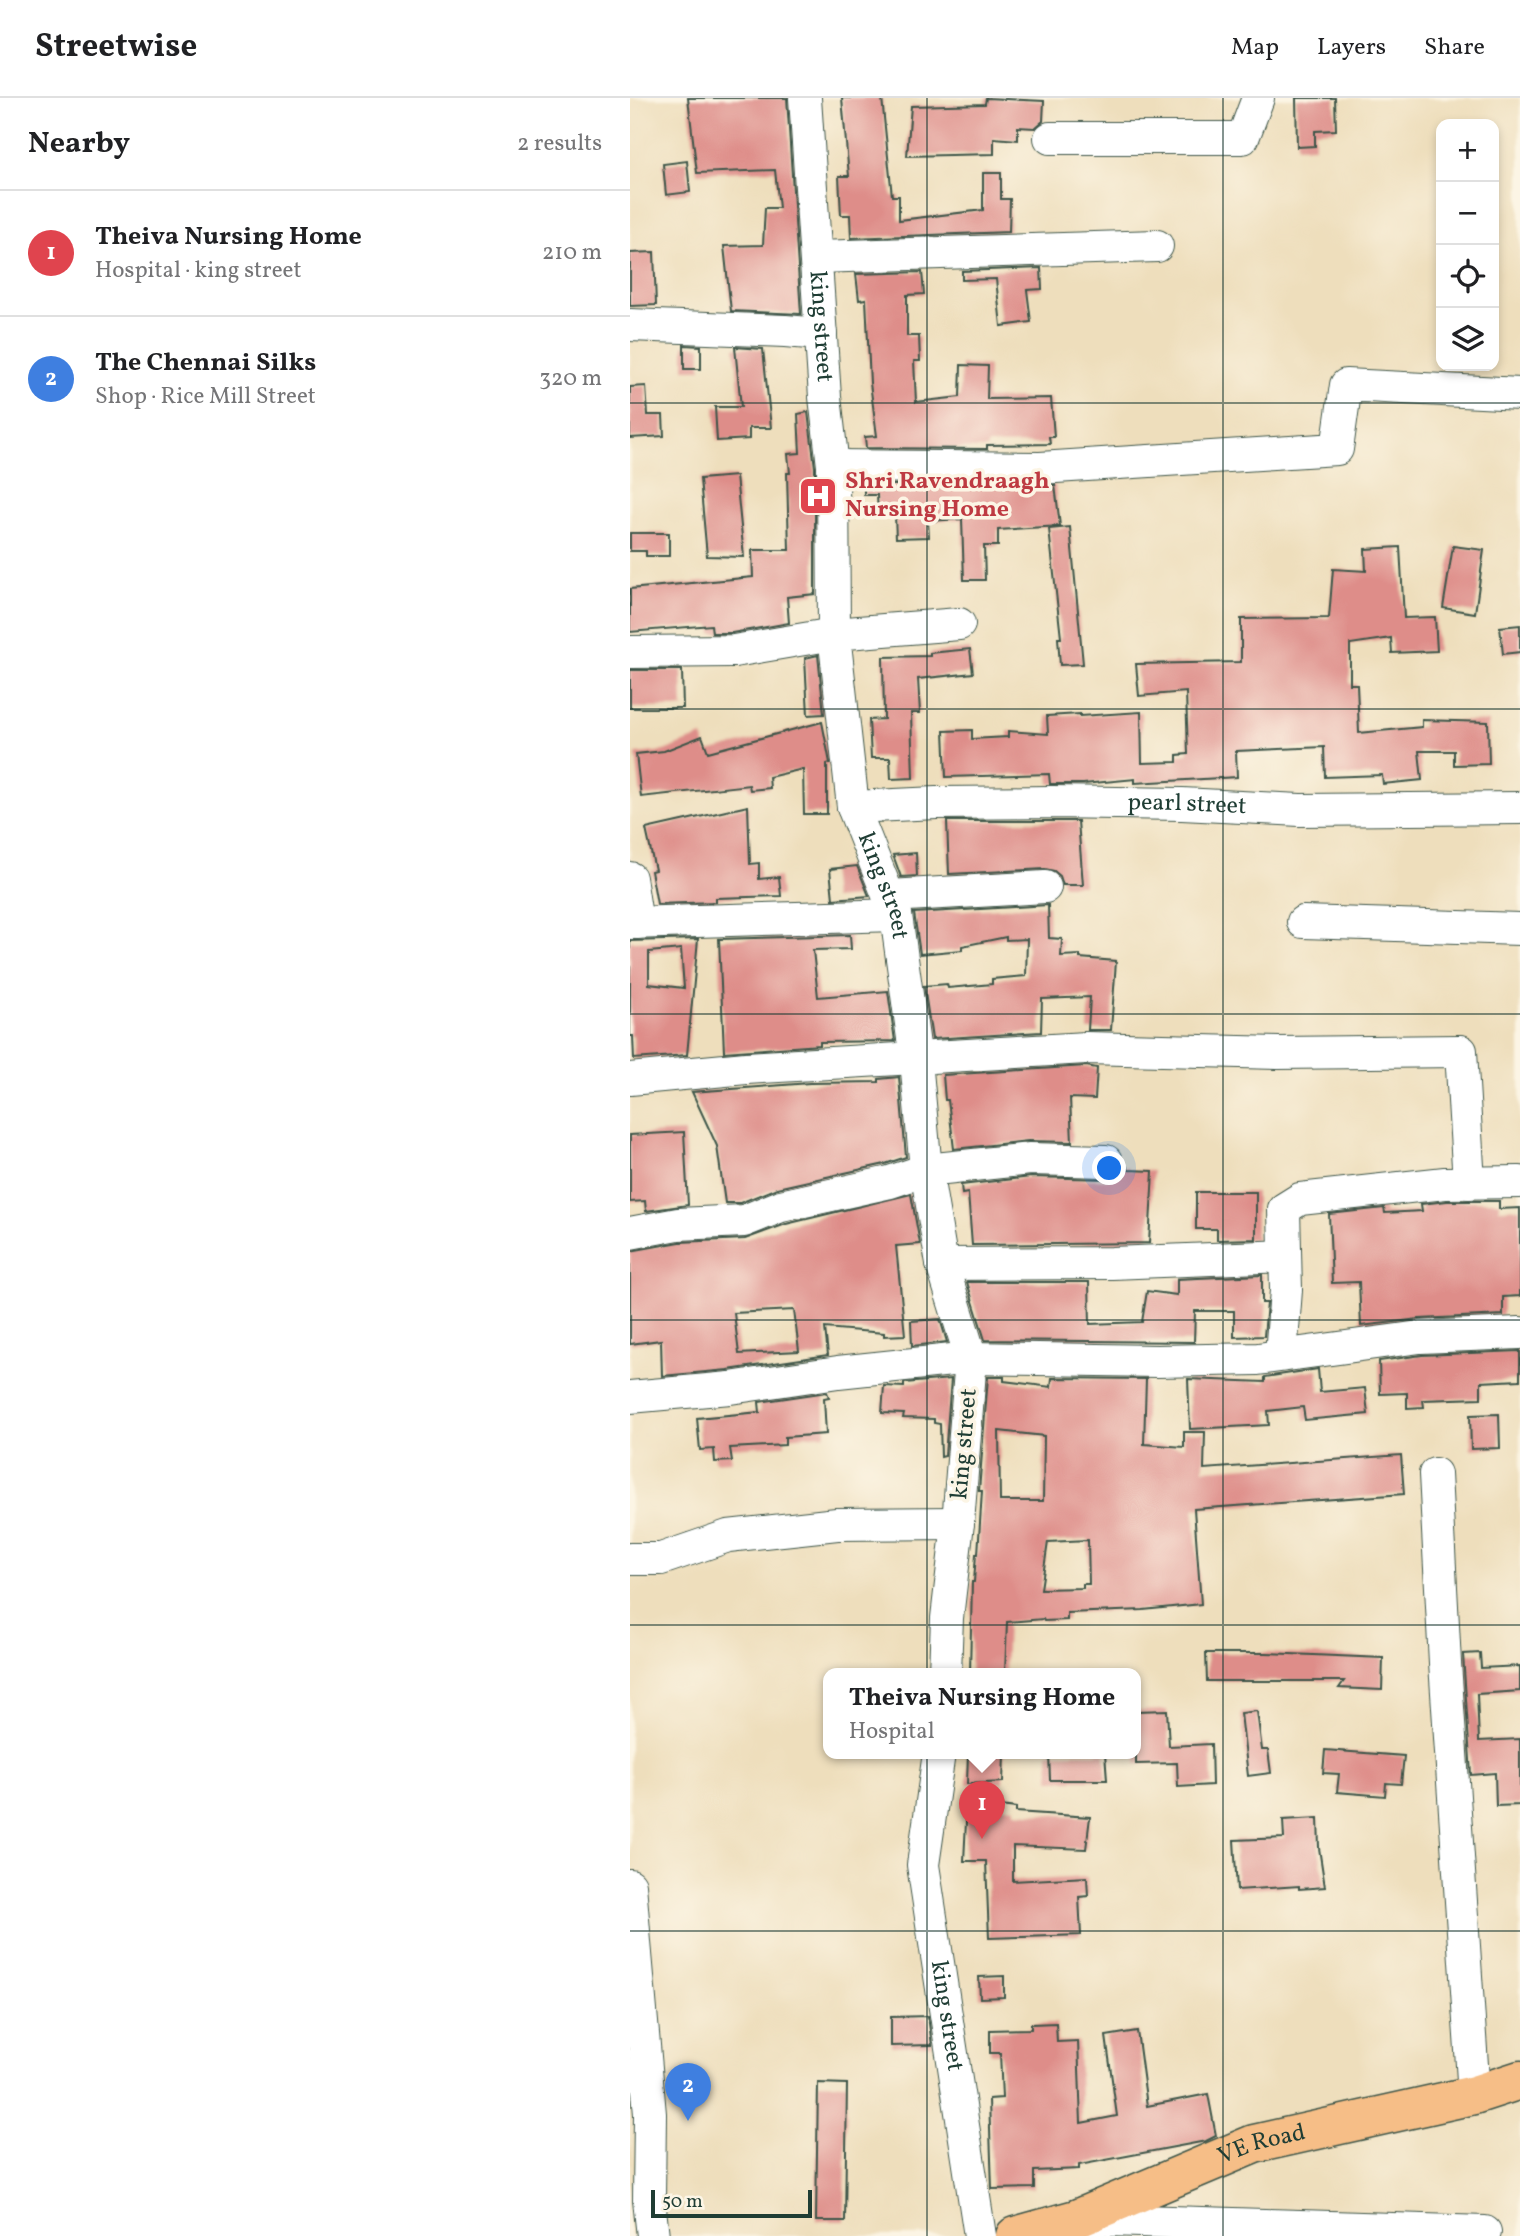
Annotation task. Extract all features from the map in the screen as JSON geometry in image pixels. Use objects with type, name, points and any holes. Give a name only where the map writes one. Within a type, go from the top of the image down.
[{"type":"main road","name":"VE Road","points":[[1015,2236],[1076,2228],[1254,2144],[1474,2095],[1520,2080]]},
{"type":"street","name":"king street","points":[[806,98],[821,334],[833,466],[834,635],[853,807],[893,905],[916,1060],[926,1170],[942,1265],[971,1358],[958,1523],[947,1618],[945,1668]]},
{"type":"street","points":[[1050,138],[1243,138],[1258,98]]},
{"type":"street","points":[[817,257],[1157,246]]},
{"type":"street","points":[[630,325],[821,334]]},
{"type":"street","points":[[833,466],[1040,468],[1338,449],[1346,385],[1520,394]]},
{"type":"street","points":[[630,652],[734,651],[834,635],[959,624]]},
{"type":"street","name":"pearl street","points":[[853,807],[1052,802],[1182,804],[1300,810],[1520,808]]},
{"type":"street","points":[[630,878],[634,923],[893,905],[1045,887]]},
{"type":"street","points":[[1303,922],[1520,929]]},
{"type":"street","points":[[630,1079],[746,1068],[1086,1048],[1278,1053],[1461,1051],[1469,1183]]},
{"type":"street","points":[[630,1233],[678,1224],[744,1221],[781,1206],[890,1182],[926,1170],[1030,1159],[1107,1161]]},
{"type":"street","points":[[1281,1355],[1286,1290],[1284,1209],[1300,1199],[1445,1183],[1520,1182]]},
{"type":"street","points":[[942,1265],[1112,1263],[1285,1256]]},
{"type":"street","points":[[630,1397],[730,1388],[838,1372],[971,1358],[1157,1362],[1258,1359],[1420,1337],[1520,1333]]},
{"type":"street","points":[[1435,1474],[1474,2095]]},
{"type":"street","points":[[630,1559],[661,1559],[728,1536],[824,1525],[958,1523]]},
{"type":"street","name":"king street","points":[[938,1759],[923,1865],[980,2236]]},
{"type":"street","points":[[630,1885],[650,2114],[649,2200],[653,2236]]},
{"type":"street","points":[[1076,2228],[1485,2232]]},
{"type":"building","points":[[688,98],[787,98],[801,314],[731,311],[724,246],[763,245],[765,208],[779,208],[775,170],[697,173]]},
{"type":"building","points":[[842,98],[882,98],[892,196],[899,196],[899,220],[983,210],[983,173],[1001,173],[1001,199],[1010,199],[1009,232],[851,238],[850,215],[841,215],[839,176],[849,176]]},
{"type":"building","points":[[986,98],[1044,101],[1043,121],[1035,128],[1018,127],[1018,140],[994,138],[994,154],[907,156],[911,106],[985,104]]},
{"type":"building","points":[[1296,98],[1335,98],[1336,130],[1315,131],[1315,146],[1297,147]]},
{"type":"building","points":[[687,161],[690,192],[666,195],[663,164]]},
{"type":"building","points":[[654,252],[656,305],[630,306],[630,253]]},
{"type":"building","points":[[1041,268],[1042,289],[1027,290],[1031,322],[1001,326],[996,279],[962,280],[962,271]]},
{"type":"building","points":[[922,272],[924,294],[907,295],[907,336],[919,336],[920,361],[914,361],[916,402],[960,397],[961,365],[988,366],[987,399],[1051,398],[1054,437],[1049,437],[1050,444],[987,445],[987,449],[866,448],[865,437],[877,436],[870,383],[866,299],[859,300],[856,274]]},
{"type":"building","points":[[684,345],[701,346],[701,369],[684,369]]},
{"type":"building","points":[[735,347],[763,349],[771,428],[749,428],[749,439],[717,441],[715,407],[741,407]]},
{"type":"building","points":[[646,386],[648,415],[663,415],[664,436],[630,438],[630,387]]},
{"type":"building","points":[[808,412],[815,467],[815,594],[787,597],[789,623],[732,633],[712,633],[711,625],[630,632],[630,589],[753,577],[752,550],[789,550],[788,454],[800,453],[798,414]]},
{"type":"building","points":[[736,476],[744,557],[707,556],[700,479]]},
{"type":"building","points":[[864,485],[1055,485],[1060,526],[998,530],[998,546],[984,546],[985,580],[964,580],[962,519],[928,521],[929,537],[896,538],[895,515],[878,516],[877,495],[864,495]]},
{"type":"building","points":[[1070,527],[1083,664],[1060,665],[1058,638],[1061,638],[1049,529]]},
{"type":"building","points":[[630,533],[669,533],[669,556],[646,556],[646,551],[630,551]]},
{"type":"building","points":[[1453,546],[1484,550],[1475,613],[1443,608]]},
{"type":"building","points":[[1400,547],[1404,618],[1435,617],[1437,651],[1392,653],[1391,638],[1350,644],[1350,684],[1357,684],[1359,733],[1422,727],[1422,720],[1488,722],[1489,764],[1454,765],[1454,751],[1419,751],[1422,780],[1383,784],[1382,775],[1325,777],[1324,747],[1236,751],[1237,777],[1135,783],[1135,779],[1050,784],[1049,774],[946,777],[944,731],[972,730],[972,739],[1008,737],[1008,731],[1048,734],[1047,716],[1141,712],[1142,763],[1177,762],[1177,755],[1188,754],[1186,692],[1139,696],[1136,664],[1241,662],[1241,619],[1329,618],[1333,569],[1366,571],[1365,549]]},
{"type":"building","points":[[1520,625],[1520,652],[1503,654],[1500,627]]},
{"type":"building","points":[[970,649],[973,673],[918,679],[920,713],[911,713],[913,778],[891,779],[890,758],[871,758],[869,720],[884,719],[883,657],[930,656],[930,653]]},
{"type":"building","points":[[818,655],[824,714],[808,715],[805,658]]},
{"type":"building","points":[[630,670],[682,670],[683,708],[630,708]]},
{"type":"building","points":[[822,722],[830,763],[827,764],[827,814],[804,814],[803,769],[769,777],[770,788],[750,790],[749,785],[641,797],[636,754],[664,751],[702,736],[708,752]]},
{"type":"building","points":[[748,806],[750,864],[759,863],[759,879],[779,877],[781,896],[716,898],[716,902],[657,904],[651,871],[655,870],[646,829]]},
{"type":"building","points":[[947,821],[1078,821],[1083,885],[1063,885],[1060,876],[1045,869],[949,874]]},
{"type":"building","points":[[916,853],[917,876],[901,877],[893,855]]},
{"type":"building","points":[[857,866],[869,896],[833,899],[830,869]]},
{"type":"building","points":[[1048,905],[1049,938],[1062,939],[1061,956],[1080,955],[1080,958],[1116,961],[1111,1030],[1088,1030],[1090,997],[1042,999],[1041,1032],[932,1039],[924,986],[947,984],[948,988],[992,984],[992,979],[1026,976],[1027,939],[1006,940],[1006,937],[962,946],[962,950],[920,954],[914,913]]},
{"type":"building","points":[[850,935],[851,949],[813,950],[818,997],[888,991],[895,1041],[820,1042],[820,1045],[724,1052],[719,939]]},
{"type":"building","points":[[698,939],[687,1055],[634,1059],[633,1036],[630,1036],[630,941]],"holes":[[[681,949],[684,988],[649,984],[649,952]]]},
{"type":"building","points":[[1086,1066],[1097,1068],[1095,1099],[1070,1098],[1072,1142],[1028,1141],[954,1149],[943,1075]]},
{"type":"building","points":[[899,1077],[906,1157],[777,1188],[740,1203],[725,1203],[717,1146],[692,1092],[810,1083],[879,1082],[879,1079]]},
{"type":"building","points":[[684,1132],[688,1205],[646,1211],[645,1201],[630,1202],[630,1135]]},
{"type":"building","points":[[1123,1167],[1128,1167],[1128,1170],[1153,1171],[1149,1243],[972,1245],[968,1193],[962,1194],[961,1185],[1031,1177],[1106,1179],[1115,1177]]},
{"type":"building","points":[[1196,1192],[1256,1192],[1256,1239],[1217,1240],[1217,1229],[1196,1229]]},
{"type":"building","points":[[911,1194],[920,1244],[896,1246],[905,1335],[884,1336],[884,1333],[825,1328],[828,1355],[728,1370],[662,1376],[661,1340],[630,1344],[630,1251],[680,1242],[745,1239],[786,1224]],"holes":[[[794,1310],[799,1351],[739,1354],[734,1313]]]},
{"type":"building","points":[[1499,1201],[1499,1209],[1520,1208],[1520,1296],[1503,1297],[1503,1315],[1419,1319],[1361,1326],[1359,1282],[1332,1283],[1329,1214],[1384,1208],[1385,1213],[1422,1211],[1421,1204]]},
{"type":"building","points":[[1262,1275],[1262,1303],[1267,1303],[1264,1336],[1234,1337],[1234,1311],[1195,1311],[1194,1342],[985,1340],[967,1282],[1089,1282],[1090,1324],[1142,1322],[1147,1291],[1177,1295],[1177,1279]]},
{"type":"building","points":[[940,1319],[947,1342],[912,1346],[911,1321]]},
{"type":"building","points":[[1520,1351],[1520,1380],[1481,1382],[1481,1398],[1423,1400],[1424,1407],[1407,1408],[1407,1393],[1380,1394],[1379,1361],[1422,1355]]},
{"type":"building","points":[[1318,1369],[1320,1392],[1365,1388],[1368,1414],[1305,1420],[1303,1407],[1268,1411],[1269,1425],[1190,1429],[1188,1379],[1265,1382],[1265,1377]]},
{"type":"building","points":[[988,1377],[1004,1377],[1004,1381],[1051,1387],[1052,1378],[1146,1379],[1144,1444],[1184,1447],[1184,1432],[1205,1432],[1204,1469],[1401,1455],[1404,1494],[1194,1509],[1201,1604],[1067,1613],[1067,1620],[1007,1622],[1005,1668],[970,1668],[972,1582],[978,1554],[982,1491],[979,1491]],"holes":[[[999,1431],[1044,1436],[1043,1501],[1000,1501]],[[1088,1540],[1089,1584],[1083,1584],[1083,1588],[1041,1589],[1048,1542]]]},
{"type":"building","points":[[951,1379],[945,1456],[941,1457],[940,1424],[934,1423],[934,1419],[903,1418],[904,1414],[882,1413],[884,1386],[904,1387],[904,1383]]},
{"type":"building","points":[[827,1392],[829,1397],[824,1398],[826,1434],[785,1437],[785,1445],[730,1448],[732,1461],[715,1462],[714,1449],[700,1450],[697,1418],[760,1412],[759,1402]]},
{"type":"building","points":[[1499,1414],[1500,1448],[1471,1449],[1470,1415]]},
{"type":"building","points":[[1206,1653],[1383,1658],[1382,1690],[1339,1688],[1344,1681],[1207,1681]]},
{"type":"building","points":[[1480,1653],[1481,1668],[1520,1666],[1520,1691],[1477,1694],[1479,1741],[1520,1739],[1520,1805],[1496,1806],[1495,1773],[1471,1775],[1463,1654]]},
{"type":"building","points":[[1167,1710],[1169,1746],[1211,1744],[1212,1785],[1178,1787],[1177,1763],[1136,1764],[1136,1759],[1141,1759],[1141,1711]]},
{"type":"building","points":[[1257,1711],[1262,1750],[1268,1750],[1271,1773],[1248,1776],[1241,1713]]},
{"type":"building","points":[[1325,1750],[1404,1756],[1401,1784],[1386,1783],[1385,1796],[1337,1792],[1339,1774],[1323,1773]]},
{"type":"building","points":[[968,1759],[1004,1759],[1003,1782],[967,1784]]},
{"type":"building","points":[[1049,1759],[1105,1759],[1107,1780],[1050,1780]]},
{"type":"building","points":[[967,1802],[1016,1808],[1016,1812],[1090,1817],[1086,1849],[1013,1846],[1013,1881],[1087,1877],[1088,1896],[1079,1897],[1081,1935],[989,1938],[986,1861],[964,1861]]},
{"type":"building","points":[[1318,1818],[1325,1887],[1237,1890],[1234,1840],[1284,1838],[1283,1820]]},
{"type":"building","points":[[1004,1976],[1004,1997],[980,1998],[979,1977]]},
{"type":"building","points":[[928,2016],[932,2045],[891,2046],[891,2017]]},
{"type":"building","points":[[1056,2023],[1057,2042],[1078,2041],[1081,2123],[1117,2116],[1106,2036],[1137,2031],[1147,2106],[1208,2094],[1216,2136],[1206,2141],[1079,2165],[1079,2169],[1034,2171],[1034,2188],[992,2189],[989,2099],[1002,2098],[1000,2053],[990,2053],[990,2030],[1031,2029],[1031,2024]]},
{"type":"building","points":[[818,2083],[847,2084],[845,2221],[816,2221]]},
{"type":"place","name":"Shri Ravendraagh Nursing Home","points":[[818,496]]},
{"type":"place","name":"Theiva Nursing Home","points":[[982,1839]]},
{"type":"place","name":"The Chennai Silks","points":[[688,2121]]}]
